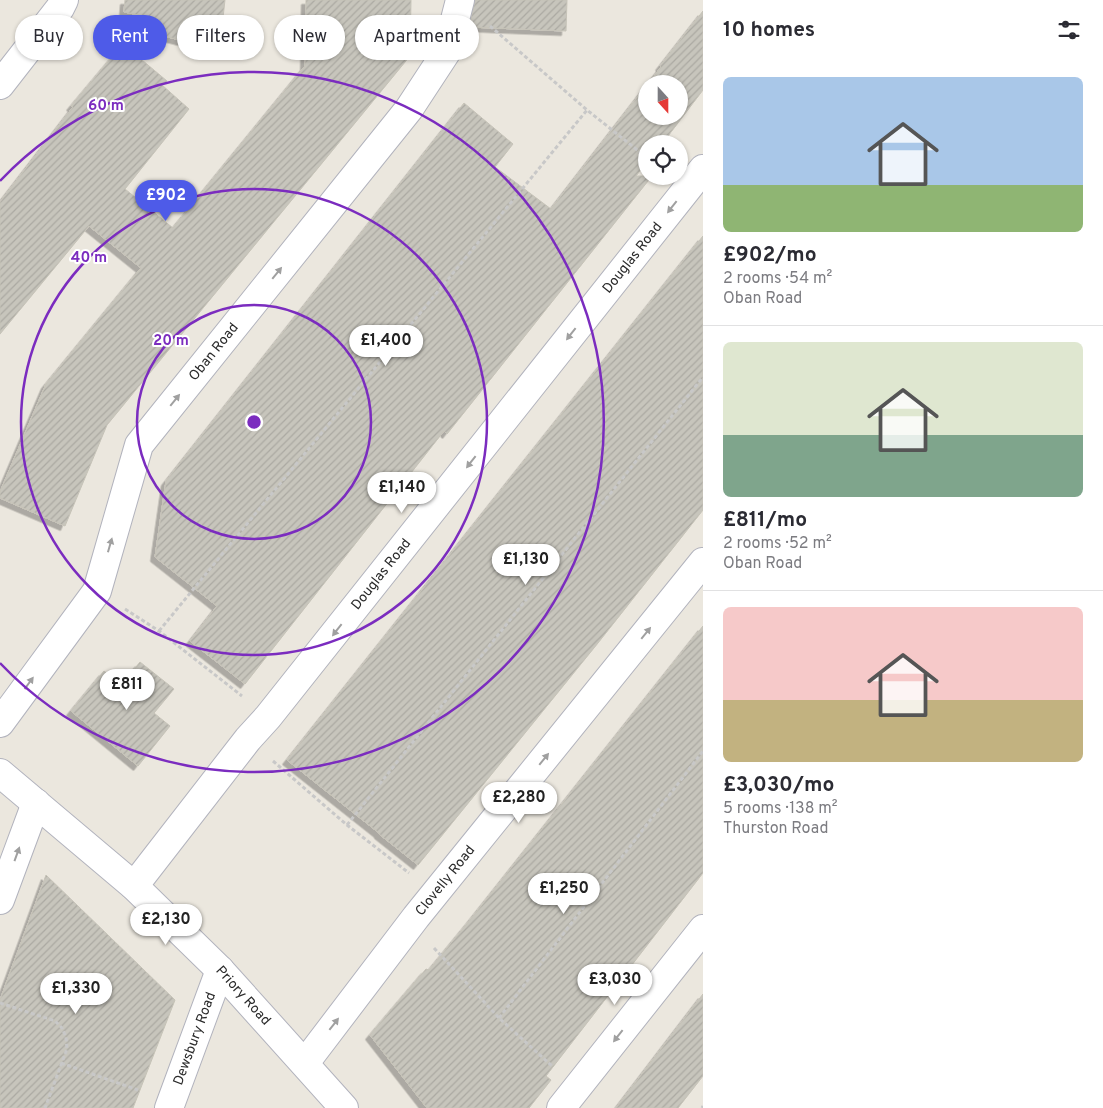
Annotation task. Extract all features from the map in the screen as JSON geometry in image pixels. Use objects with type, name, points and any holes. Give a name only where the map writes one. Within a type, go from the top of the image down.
[{"type":"street","points":[[0,85],[60,8],[64,0]]},
{"type":"street","name":"Oban Road","points":[[0,723],[97,591],[139,445],[409,109],[447,51],[460,0]]},
{"type":"street","name":"Douglas Road","points":[[134,886],[248,739],[268,717],[703,169]]},
{"type":"street","name":"Clovelly Road","points":[[305,1063],[416,917],[703,562]]},
{"type":"street","name":"Priory Road","points":[[0,773],[134,886],[220,970],[344,1108]]},
{"type":"street","points":[[0,900],[36,803]]},
{"type":"street","points":[[561,1108],[703,930]]},
{"type":"street","name":"Dewsbury Road","points":[[171,1105],[220,970]]},
{"type":"path","points":[[460,0],[587,110],[638,151]]},
{"type":"path","points":[[159,631],[587,110]]},
{"type":"path","points":[[347,825],[703,377]]},
{"type":"path","points":[[97,591],[159,631],[268,717]]},
{"type":"path","points":[[499,1018],[703,751]]},
{"type":"path","points":[[0,1003],[55,1021],[62,1028],[66,1037],[67,1049],[45,1108]]},
{"type":"path","points":[[62,1063],[171,1105]]},
{"type":"building","points":[[125,0],[225,0],[223,15],[177,15],[177,39],[167,37],[167,15],[139,15],[124,12]]},
{"type":"building","points":[[306,0],[411,0],[411,15],[355,15],[355,60],[407,60],[107,425],[65,526],[0,498],[0,492],[46,384],[141,268],[89,226],[0,334],[0,202],[73,107],[71,106],[110,60],[142,60],[167,81],[162,85],[189,109],[125,189],[173,228],[305,66],[305,60],[345,60],[345,15],[306,15]]},
{"type":"building","points":[[475,0],[567,0],[566,31],[479,27],[479,15],[472,15]]},
{"type":"building","points":[[703,11],[703,90],[688,110],[688,75],[655,75]]},
{"type":"building","points":[[638,96],[638,125],[676,125],[669,135],[638,135],[638,173],[636,176],[638,176],[638,185],[645,185],[447,434],[444,431],[245,684],[190,641],[217,606],[155,557],[166,481],[464,103],[513,144],[495,167],[551,209]]},
{"type":"building","points":[[703,236],[703,510],[418,865],[287,760]]},
{"type":"building","points":[[703,626],[703,873],[546,1076],[551,1080],[529,1108],[427,1108],[370,1035],[426,969],[429,970],[470,920]]},
{"type":"building","points":[[140,662],[174,689],[154,713],[170,726],[138,766],[71,711],[104,671],[121,685]]},
{"type":"building","points":[[46,875],[175,1000],[133,1108],[0,1108],[0,1000]]},
{"type":"building","points":[[703,994],[703,1076],[678,1108],[616,1108]]}]
